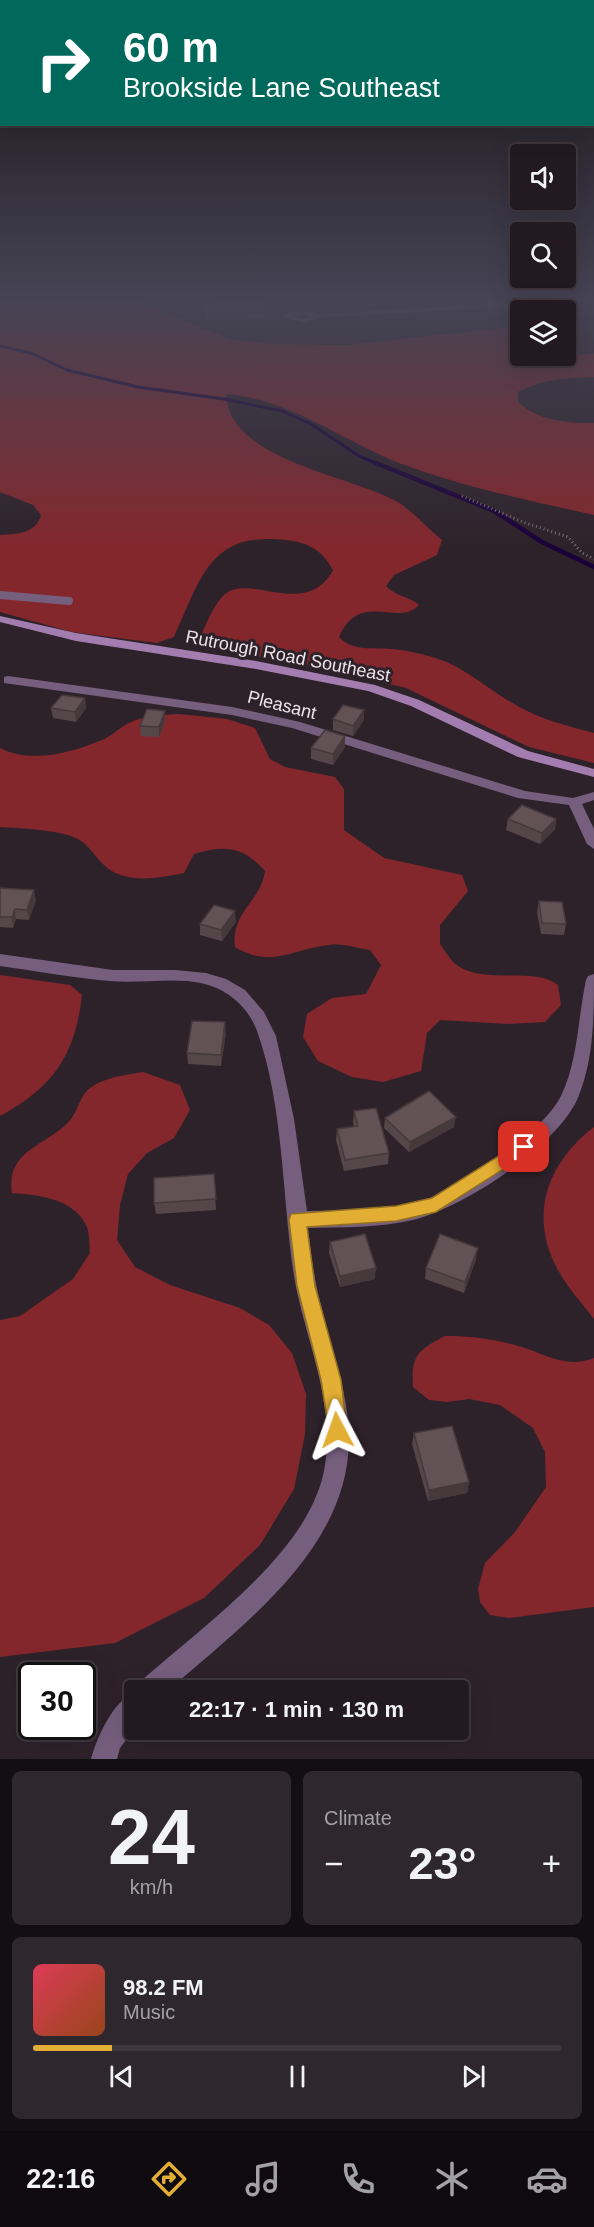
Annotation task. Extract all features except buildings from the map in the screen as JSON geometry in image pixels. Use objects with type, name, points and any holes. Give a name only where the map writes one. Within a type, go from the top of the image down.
[{"type":"street","name":"Rutrough Road Southeast","points":[[0,619],[26,627],[119,645],[256,665],[371,688],[415,703],[523,754],[594,773]]},
{"type":"street","name":"Pleasant","points":[[8,680],[232,711],[296,726],[523,795],[574,802]]},
{"type":"street","points":[[594,796],[574,802],[594,844]]},
{"type":"street","points":[[0,960],[114,976],[200,977],[234,990],[259,1017],[267,1034],[289,1144],[306,1286],[334,1398],[338,1446],[337,1469],[328,1499],[303,1544],[282,1570],[161,1680]]},
{"type":"street","points":[[297,1220],[414,1212],[436,1205],[539,1136],[557,1118],[576,1079],[594,980]]},
{"type":"street","points":[[104,1759],[109,1742],[124,1721]]},
{"type":"lane","points":[[0,595],[69,601]]},
{"type":"path","points":[[462,496],[568,537],[582,553],[594,559]]},
{"type":"shaded area","points":[[0,385],[534,385],[518,392],[518,402],[526,408],[553,420],[594,423],[594,515],[423,472],[378,454],[294,412],[249,397],[226,394],[232,416],[246,434],[268,449],[293,462],[372,490],[398,502],[442,540],[437,555],[394,575],[386,586],[419,605],[410,611],[401,613],[368,612],[357,615],[348,623],[339,637],[357,647],[407,651],[443,661],[465,672],[525,710],[554,722],[594,733],[594,763],[529,747],[406,688],[300,663],[207,648],[199,640],[213,611],[224,595],[235,589],[248,588],[294,594],[308,592],[322,584],[333,570],[319,552],[301,543],[260,539],[240,543],[224,551],[211,563],[201,578],[174,637],[157,643],[72,632],[0,612],[0,535],[25,532],[35,526],[41,515],[33,505],[0,492]]},
{"type":"shaded area","points":[[179,714],[227,719],[255,728],[270,759],[285,767],[335,777],[344,789],[344,830],[384,858],[462,875],[468,891],[440,925],[440,944],[453,961],[458,966],[483,974],[536,977],[548,980],[558,985],[561,1005],[545,1022],[508,1024],[440,1020],[427,1033],[421,1071],[383,1082],[352,1077],[318,1061],[303,1037],[307,1014],[332,998],[366,994],[381,965],[370,950],[344,945],[316,947],[271,957],[260,957],[235,947],[237,924],[258,891],[265,871],[249,857],[241,852],[215,849],[194,854],[184,873],[153,878],[132,878],[112,871],[85,844],[71,836],[40,830],[0,827],[0,748],[25,755],[51,755],[102,740],[141,718]]},
{"type":"shaded area","points":[[0,975],[70,985],[82,995],[74,1036],[58,1068],[34,1093],[0,1116]]},
{"type":"shaded area","points":[[143,1072],[180,1085],[190,1110],[174,1138],[147,1153],[128,1174],[120,1205],[117,1240],[135,1267],[170,1285],[240,1308],[269,1325],[292,1353],[306,1394],[305,1434],[294,1489],[260,1545],[204,1598],[115,1643],[0,1657],[0,1320],[20,1316],[73,1279],[90,1253],[86,1225],[73,1209],[43,1197],[12,1193],[12,1178],[15,1166],[22,1157],[71,1119],[84,1094],[90,1088],[109,1079]]},
{"type":"shaded area","points":[[594,1127],[594,1319],[558,1270],[549,1250],[544,1230],[544,1211],[547,1192],[564,1157]]},
{"type":"shaded area","points":[[445,1336],[501,1341],[565,1361],[584,1361],[594,1358],[594,1607],[509,1618],[490,1615],[480,1602],[478,1589],[485,1563],[515,1532],[546,1487],[545,1452],[533,1428],[500,1405],[469,1399],[447,1402],[429,1400],[413,1387],[413,1368],[418,1355],[428,1345]]},
{"type":"waterway","points":[[130,385],[224,399],[282,411],[311,424],[359,456],[380,465]]},
{"type":"waterway","points":[[376,463],[494,511],[542,542],[594,567]]},
{"type":"route","points":[[337,1430],[331,1380],[306,1286],[297,1220],[396,1214],[414,1212],[436,1205],[479,1179],[524,1147]]}]
